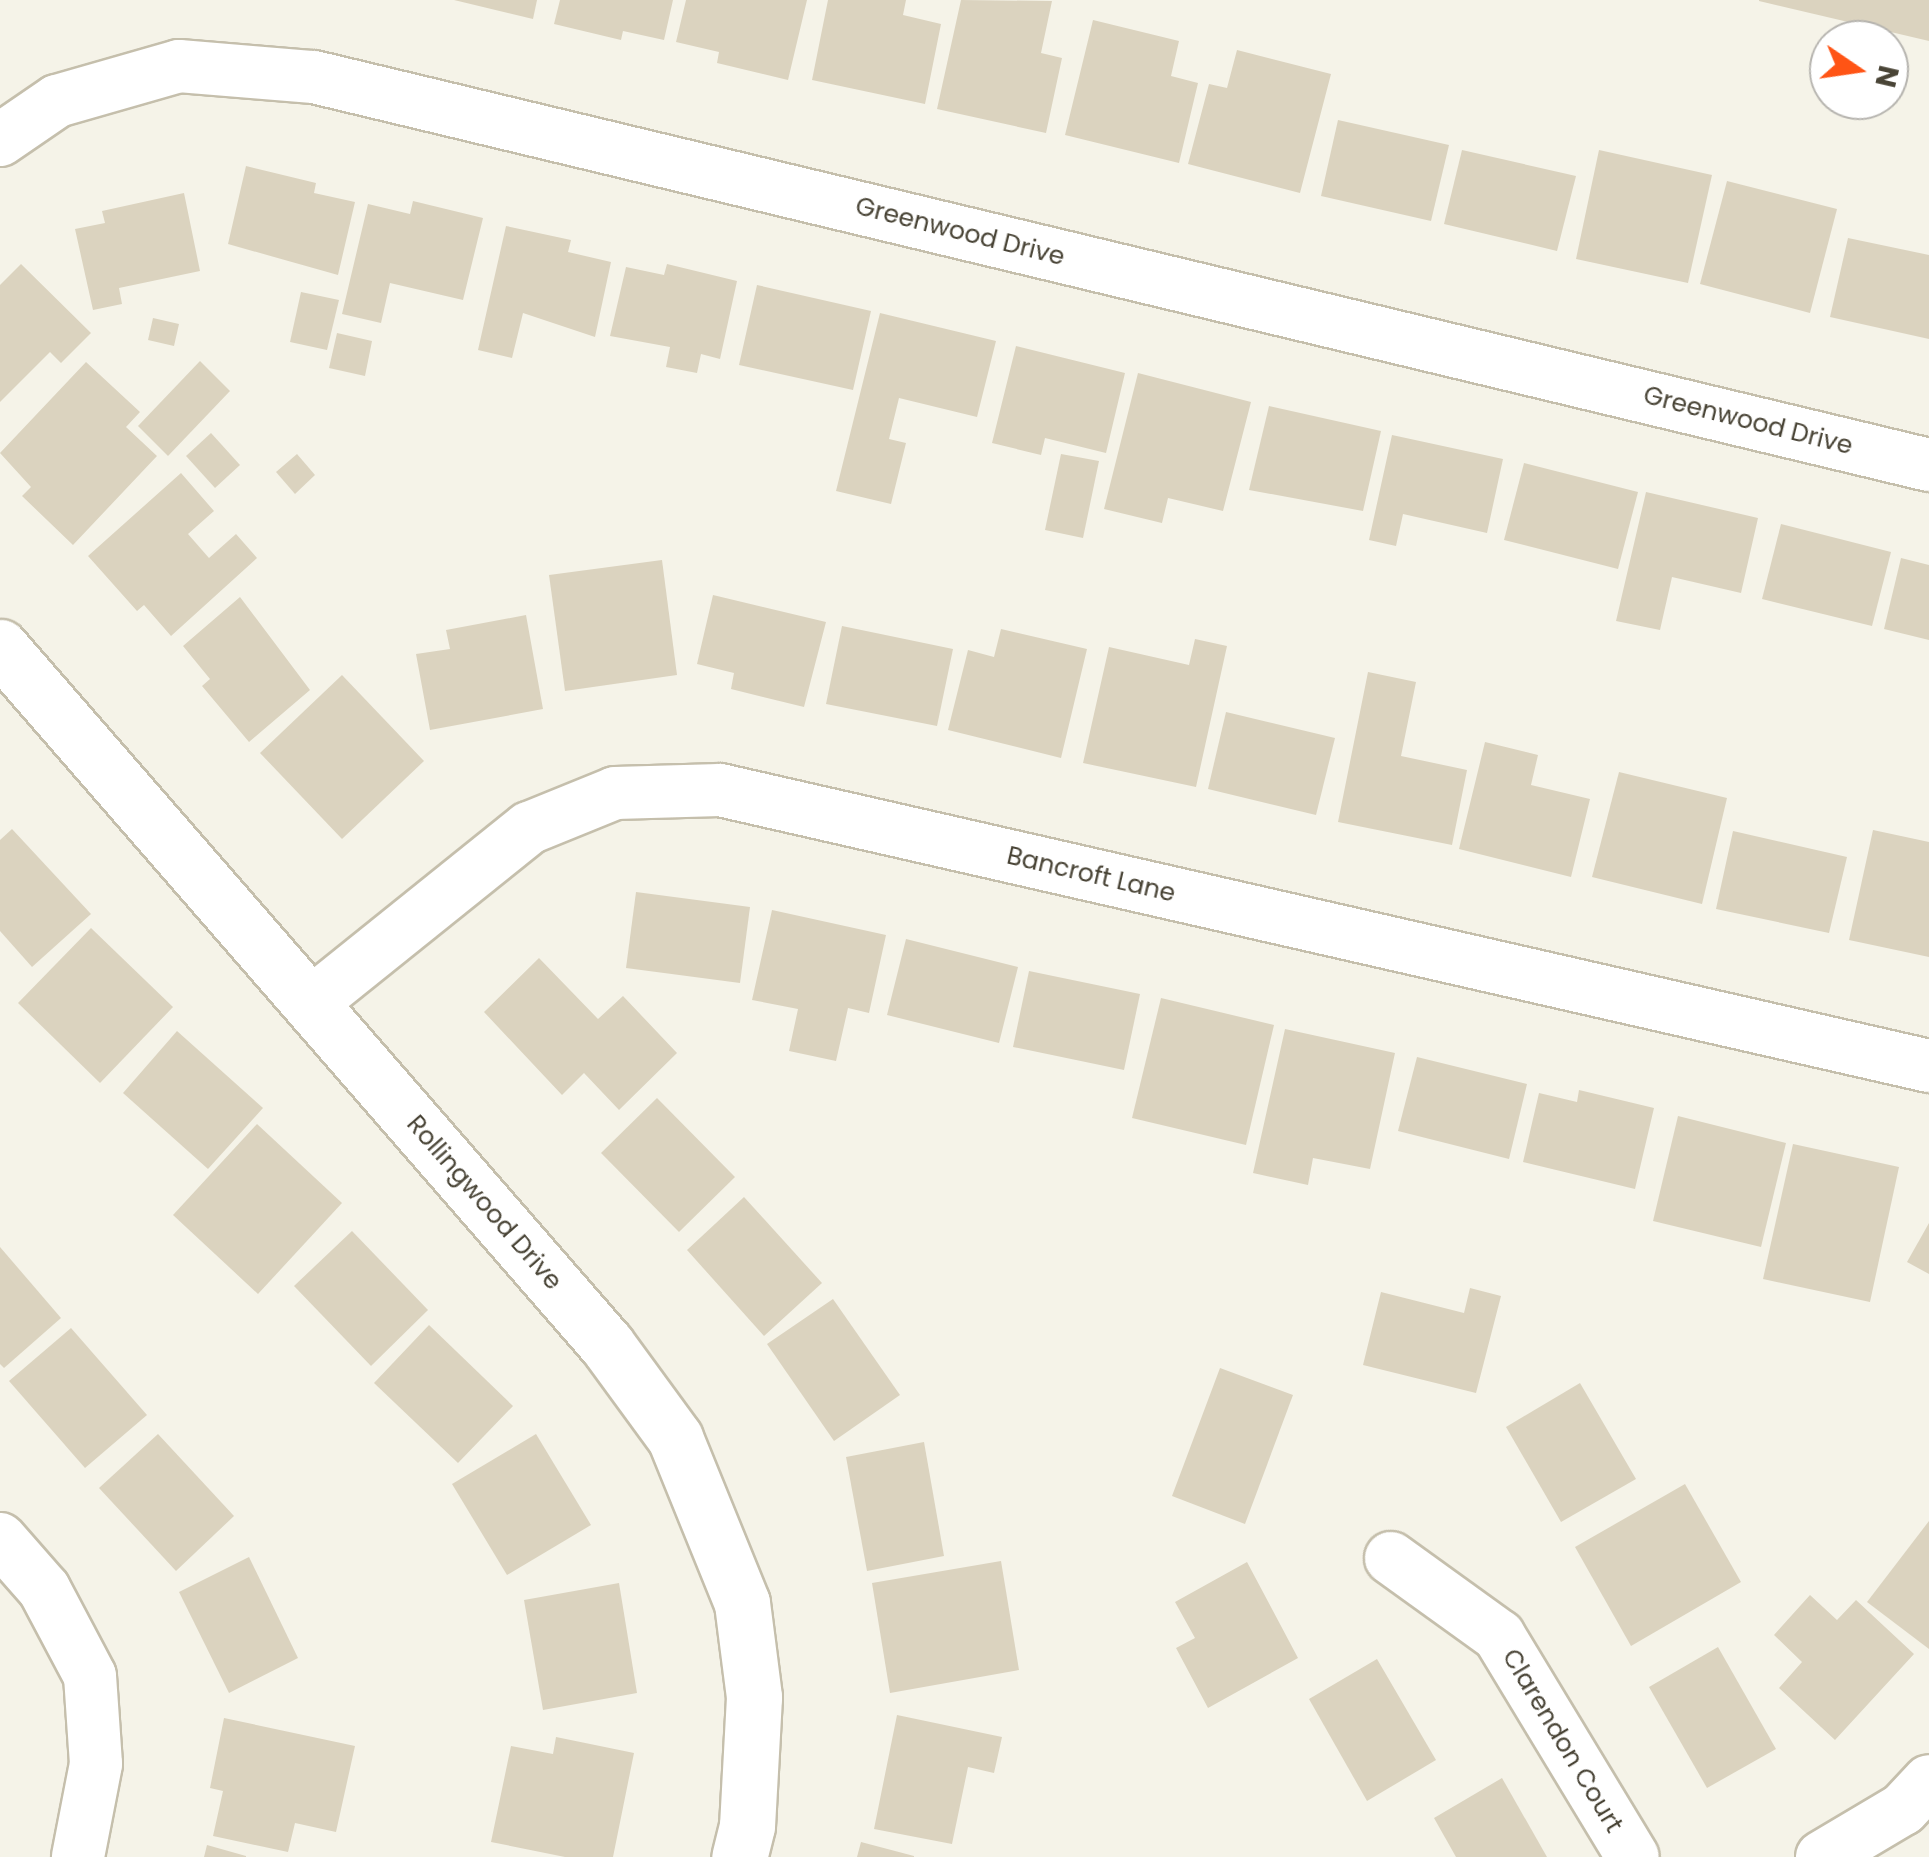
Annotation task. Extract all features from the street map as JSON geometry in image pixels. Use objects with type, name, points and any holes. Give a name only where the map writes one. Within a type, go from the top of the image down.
[{"type":"street","name":"Greenwood Drive","points":[[0,140],[57,101],[179,66],[314,77],[1929,464]]},
{"type":"street","name":"Rollingwood Drive","points":[[0,648],[607,1345],[675,1438],[742,1602],[754,1697],[747,1826],[739,1857]]},
{"type":"street","name":"Bancroft Lane","points":[[310,1004],[529,828],[615,793],[720,790],[1929,1066]]},
{"type":"street","points":[[0,1539],[44,1589],[90,1676],[96,1764],[78,1857]]},
{"type":"street","name":"Clarendon Court","points":[[1391,1558],[1499,1636],[1632,1857]]},
{"type":"street","points":[[1822,1857],[1904,1810],[1929,1782]]},
{"type":"building","points":[[454,0],[537,0],[533,19]]},
{"type":"building","points":[[560,0],[673,0],[664,40],[623,31],[621,40],[554,24]]},
{"type":"building","points":[[686,0],[807,0],[788,80],[717,63],[719,52],[676,42]]},
{"type":"building","points":[[828,0],[906,0],[903,15],[941,24],[925,104],[812,80]]},
{"type":"building","points":[[961,0],[1052,1],[1041,53],[1062,58],[1046,133],[937,109]]},
{"type":"building","points":[[1929,0],[1929,41],[1909,36],[1909,20],[1840,20],[1759,1]]},
{"type":"building","points":[[1093,20],[1179,41],[1171,76],[1198,83],[1179,163],[1065,135]]},
{"type":"building","points":[[1237,50],[1331,74],[1300,193],[1188,164],[1209,84],[1227,88]]},
{"type":"building","points":[[1338,120],[1449,145],[1431,221],[1321,196]]},
{"type":"building","points":[[1462,150],[1576,176],[1557,251],[1444,224]]},
{"type":"building","points":[[1599,150],[1712,175],[1688,283],[1576,259]]},
{"type":"building","points":[[246,166],[316,183],[314,193],[355,202],[338,275],[228,244]]},
{"type":"building","points":[[1727,181],[1837,209],[1810,313],[1700,284]]},
{"type":"building","points":[[184,193],[200,271],[119,288],[122,304],[93,310],[75,229],[105,223],[102,211]]},
{"type":"building","points":[[413,201],[483,218],[463,300],[390,283],[381,323],[342,314],[368,204],[410,214]]},
{"type":"building","points":[[506,226],[571,240],[568,252],[611,262],[595,337],[523,313],[512,358],[478,350]]},
{"type":"building","points":[[1848,238],[1929,255],[1929,339],[1830,317]]},
{"type":"building","points":[[21,264],[91,333],[61,363],[50,352],[0,402],[0,285]]},
{"type":"building","points":[[667,264],[737,281],[720,359],[701,354],[697,373],[666,367],[670,347],[610,336],[626,267],[664,275]]},
{"type":"building","points":[[757,285],[871,311],[853,390],[739,365]]},
{"type":"building","points":[[301,292],[339,300],[327,350],[290,342]]},
{"type":"building","points":[[880,313],[996,341],[977,417],[899,398],[889,439],[906,443],[891,504],[836,491]]},
{"type":"building","points":[[153,318],[179,324],[174,346],[148,340]]},
{"type":"building","points":[[337,333],[372,341],[365,376],[329,368]]},
{"type":"building","points":[[1016,346],[1125,373],[1106,453],[1045,438],[1041,455],[992,443]]},
{"type":"building","points":[[200,361],[230,391],[168,456],[138,426]]},
{"type":"building","points":[[86,362],[140,412],[126,427],[157,456],[73,545],[22,496],[31,487],[0,453]]},
{"type":"building","points":[[1138,373],[1251,402],[1223,511],[1168,498],[1162,523],[1104,509]]},
{"type":"building","points":[[1269,406],[1381,431],[1363,511],[1249,490]]},
{"type":"building","points":[[211,433],[240,465],[215,488],[186,456]]},
{"type":"building","points":[[1392,435],[1503,459],[1487,533],[1403,514],[1396,546],[1369,540]]},
{"type":"building","points":[[297,454],[315,475],[295,494],[276,472]]},
{"type":"building","points":[[1061,454],[1099,461],[1083,538],[1045,530]]},
{"type":"building","points":[[1524,463],[1638,492],[1618,569],[1504,540]]},
{"type":"building","points":[[181,473],[214,511],[188,534],[209,558],[236,534],[257,558],[171,636],[144,605],[137,611],[88,556]]},
{"type":"building","points":[[1646,492],[1758,518],[1741,593],[1672,577],[1660,630],[1616,621]]},
{"type":"building","points":[[1781,524],[1891,552],[1872,626],[1762,599]]},
{"type":"building","points":[[1901,558],[1929,565],[1929,640],[1884,629]]},
{"type":"building","points":[[662,560],[677,675],[565,691],[549,575]]},
{"type":"building","points":[[713,595],[826,622],[804,707],[731,689],[734,673],[697,664]]},
{"type":"building","points":[[240,597],[310,690],[249,742],[202,686],[210,679],[183,646]]},
{"type":"building","points":[[526,615],[543,709],[430,730],[416,654],[450,649],[446,630]]},
{"type":"building","points":[[842,626],[953,649],[937,726],[826,704]]},
{"type":"building","points":[[1001,629],[1087,649],[1061,758],[948,730],[968,650],[994,657]]},
{"type":"building","points":[[1195,639],[1227,646],[1196,787],[1083,763],[1109,647],[1189,665]]},
{"type":"building","points":[[1368,672],[1416,682],[1401,756],[1467,770],[1452,845],[1338,822]]},
{"type":"building","points":[[342,675],[424,761],[342,839],[260,753]]},
{"type":"building","points":[[1226,712],[1335,738],[1316,815],[1208,789]]},
{"type":"building","points":[[1485,742],[1538,755],[1531,785],[1590,799],[1571,877],[1459,849]]},
{"type":"building","points":[[1619,772],[1727,798],[1702,904],[1592,877]]},
{"type":"building","points":[[12,829],[91,914],[32,967],[0,931],[0,840]]},
{"type":"building","points":[[1873,830],[1929,842],[1929,957],[1849,940]]},
{"type":"building","points":[[1733,831],[1847,857],[1829,933],[1716,909]]},
{"type":"building","points":[[636,892],[750,907],[740,983],[626,968]]},
{"type":"building","points":[[772,910],[886,935],[869,1013],[848,1008],[836,1061],[789,1051],[798,1009],[752,1000]]},
{"type":"building","points":[[91,928],[173,1007],[100,1083],[18,1003]]},
{"type":"building","points":[[906,939],[1018,967],[999,1043],[887,1015]]},
{"type":"building","points":[[539,958],[598,1019],[623,996],[677,1053],[619,1110],[584,1073],[562,1095],[484,1012]]},
{"type":"building","points":[[1029,971],[1140,994],[1124,1070],[1013,1047]]},
{"type":"building","points":[[1161,998],[1274,1025],[1246,1145],[1132,1118]]},
{"type":"building","points":[[1285,1029],[1395,1053],[1370,1169],[1313,1158],[1308,1185],[1253,1173]]},
{"type":"building","points":[[177,1031],[263,1108],[208,1169],[123,1093]]},
{"type":"building","points":[[1417,1057],[1527,1084],[1509,1159],[1398,1131]]},
{"type":"building","points":[[1579,1090],[1654,1108],[1635,1189],[1523,1162],[1539,1093],[1577,1102]]},
{"type":"building","points":[[657,1098],[735,1177],[679,1232],[601,1153]]},
{"type":"building","points":[[1678,1116],[1786,1143],[1761,1247],[1653,1221]]},
{"type":"building","points":[[257,1124],[342,1203],[258,1294],[173,1215]]},
{"type":"building","points":[[1793,1144],[1899,1167],[1870,1302],[1763,1279]]},
{"type":"building","points":[[744,1197],[822,1283],[764,1336],[687,1250]]},
{"type":"building","points":[[1929,1223],[1929,1274],[1907,1262]]},
{"type":"building","points":[[352,1231],[428,1310],[371,1366],[294,1286]]},
{"type":"building","points":[[0,1247],[61,1318],[4,1368],[0,1364]]},
{"type":"building","points":[[1470,1288],[1501,1296],[1476,1393],[1363,1365],[1381,1292],[1464,1313]]},
{"type":"building","points":[[833,1299],[900,1395],[834,1441],[767,1344]]},
{"type":"building","points":[[429,1325],[513,1406],[458,1463],[374,1383]]},
{"type":"building","points":[[71,1328],[147,1415],[85,1468],[9,1381]]},
{"type":"building","points":[[1220,1368],[1293,1395],[1245,1524],[1172,1496]]},
{"type":"building","points":[[1580,1383],[1636,1479],[1561,1522],[1506,1427]]},
{"type":"building","points":[[158,1434],[234,1516],[176,1571],[99,1488]]},
{"type":"building","points":[[536,1434],[591,1525],[507,1575],[452,1484]]},
{"type":"building","points":[[924,1442],[944,1556],[867,1571],[846,1457]]},
{"type":"building","points":[[1685,1484],[1741,1582],[1631,1646],[1575,1547]]},
{"type":"building","points":[[1929,1521],[1929,1649],[1867,1602]]},
{"type":"building","points":[[249,1557],[298,1658],[229,1693],[179,1592]]},
{"type":"building","points":[[1001,1561],[1019,1670],[890,1693],[872,1583]]},
{"type":"building","points":[[1247,1562],[1298,1658],[1208,1708],[1176,1648],[1195,1638],[1175,1602]]},
{"type":"building","points":[[619,1583],[637,1693],[543,1710],[524,1600]]},
{"type":"building","points":[[1810,1595],[1837,1620],[1856,1600],[1914,1654],[1835,1740],[1779,1688],[1802,1662],[1774,1635]]},
{"type":"building","points":[[1718,1647],[1776,1749],[1707,1788],[1649,1687]]},
{"type":"building","points":[[1377,1659],[1436,1760],[1367,1801],[1309,1699]]},
{"type":"building","points":[[897,1715],[1002,1737],[994,1773],[968,1767],[952,1844],[874,1829]]},
{"type":"building","points":[[224,1718],[355,1746],[336,1832],[295,1823],[288,1852],[213,1836],[223,1791],[210,1788]]},
{"type":"building","points":[[556,1737],[634,1753],[613,1857],[565,1857],[491,1842],[511,1746],[553,1754]]},
{"type":"building","points":[[1502,1778],[1547,1857],[1456,1857],[1434,1818]]},
{"type":"building","points":[[861,1842],[914,1856],[914,1857],[857,1857]]},
{"type":"building","points":[[207,1845],[246,1856],[246,1857],[204,1857]]}]
